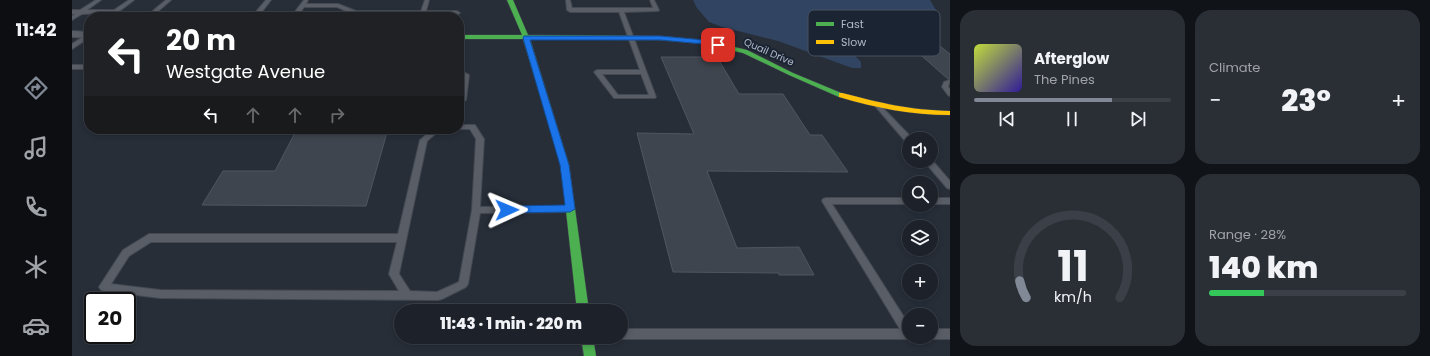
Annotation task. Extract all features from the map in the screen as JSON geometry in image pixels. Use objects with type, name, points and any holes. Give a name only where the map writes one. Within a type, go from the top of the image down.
[{"type":"street","points":[[510,0],[526,38],[564,165],[583,304]]},
{"type":"street","points":[[72,34],[84,34]]},
{"type":"street","name":"Quail Drive","points":[[464,37],[660,38],[704,42],[745,52],[827,89],[878,106],[921,113],[950,113]]},
{"type":"street","points":[[588,344],[590,356]]},
{"type":"lane","points":[[72,18],[98,0]]},
{"type":"lane","points":[[72,12],[115,12],[132,0]]},
{"type":"lane","points":[[155,12],[169,0]]},
{"type":"lane","points":[[260,12],[270,0]]},
{"type":"lane","points":[[298,12],[306,0]]},
{"type":"lane","points":[[338,6],[341,0]]},
{"type":"lane","points":[[423,12],[426,0]]},
{"type":"lane","points":[[568,0],[570,10],[656,10],[652,0]]},
{"type":"lane","points":[[303,5],[338,6],[353,12]]},
{"type":"lane","points":[[622,10],[653,97],[616,97],[597,72],[644,72]]},
{"type":"lane","points":[[72,47],[84,38]]},
{"type":"lane","points":[[72,67],[84,67]]},
{"type":"lane","points":[[464,74],[466,75],[464,92]]},
{"type":"lane","points":[[950,82],[946,83],[945,87],[950,94]]},
{"type":"lane","points":[[878,106],[902,132]]},
{"type":"lane","points":[[402,238],[149,238],[126,253],[104,287],[160,294],[438,296],[463,284],[476,210],[480,139],[472,127],[464,127]]},
{"type":"lane","points":[[407,296],[394,274],[424,140],[431,134]]},
{"type":"lane","points":[[934,168],[950,186]]},
{"type":"lane","points":[[902,201],[826,201],[902,323]]},
{"type":"lane","points":[[938,201],[950,201]]},
{"type":"lane","points":[[476,210],[570,209]]},
{"type":"lane","points":[[628,334],[902,334]]},
{"type":"lane","points":[[938,334],[950,334]]},
{"type":"water","points":[[693,0],[930,0],[936,10],[808,10],[808,52],[778,41],[722,27],[709,22],[697,8]]},
{"type":"water","points":[[819,56],[855,56],[861,62],[861,68],[852,68]]},
{"type":"building","points":[[940,46],[950,54],[950,79],[948,79],[922,56],[940,56]]},
{"type":"building","points":[[661,57],[717,57],[739,94],[783,94],[810,135],[822,135],[848,172],[707,171],[737,248],[799,247],[814,275],[779,275],[779,273],[673,272],[637,133],[694,134]]},
{"type":"building","points":[[294,134],[387,134],[366,206],[202,205],[223,171],[275,171]]},
{"type":"traffic: fast","points":[[510,0],[526,38],[565,165],[582,304]]},
{"type":"traffic: fast","points":[[464,37],[660,38],[704,42],[745,51],[791,74],[842,95]]},
{"type":"traffic: fast","points":[[588,344],[590,356]]},
{"type":"traffic: slow","points":[[842,95],[869,103],[895,108],[922,112],[950,113]]},
{"type":"route","points":[[507,210],[570,209],[564,165],[526,38],[660,38],[704,42],[718,45]]}]
